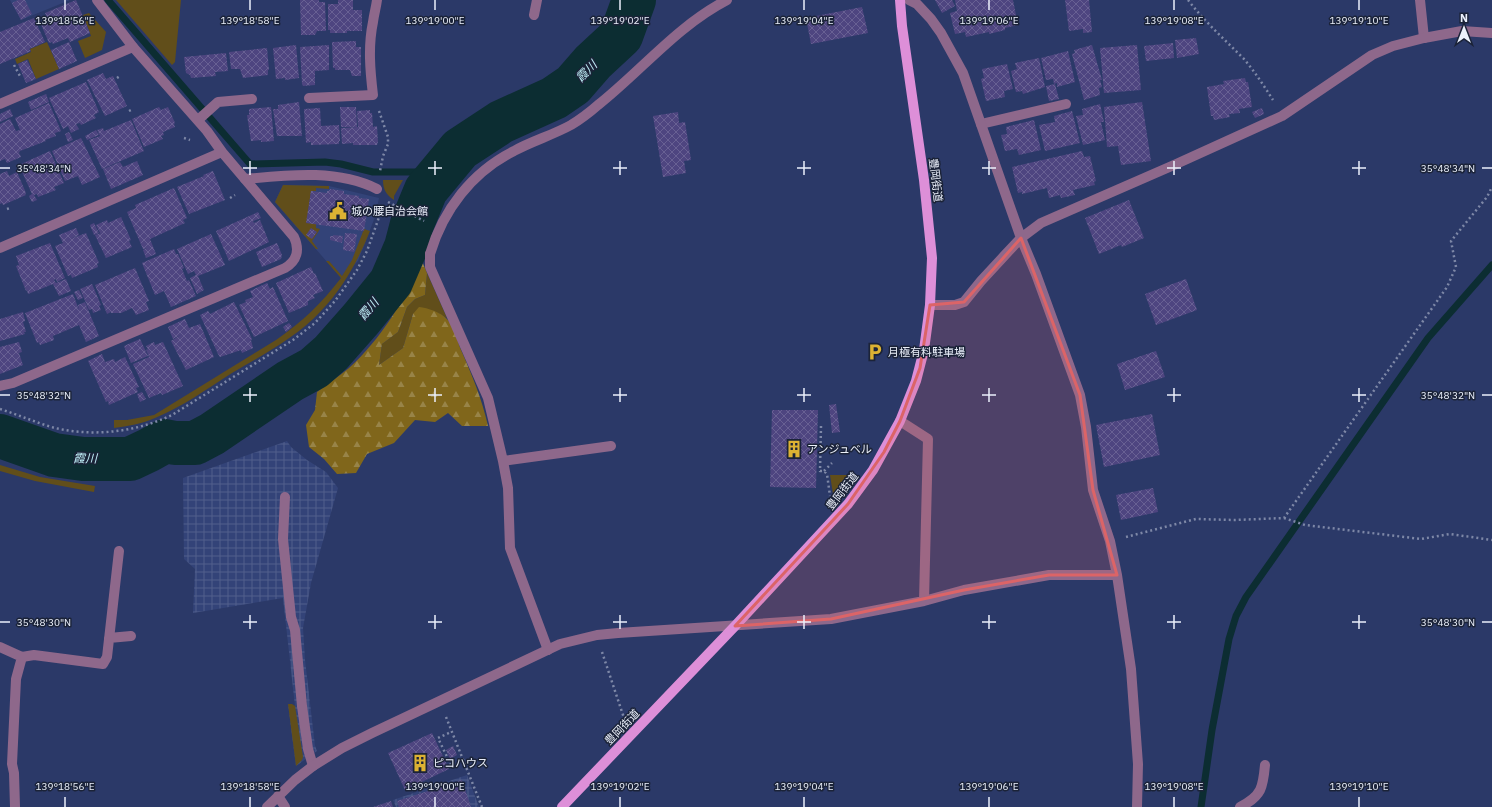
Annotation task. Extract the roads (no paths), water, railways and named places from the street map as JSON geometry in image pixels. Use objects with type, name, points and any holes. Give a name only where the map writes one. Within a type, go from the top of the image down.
[{"type":"main road","name":"豊岡街道","points":[[562,807],[735,626],[848,504],[873,470],[900,421],[920,368],[924,350],[930,305],[932,258],[931,238],[906,62],[900,0]]},
{"type":"street","points":[[0,386],[13,383],[290,265],[296,255],[296,243],[294,237],[222,152],[201,117],[133,46],[97,0]]},
{"type":"street","points":[[310,98],[373,95],[369,53],[377,0]]},
{"type":"street","points":[[534,15],[537,0]]},
{"type":"street","points":[[548,650],[510,548],[508,488],[488,398],[430,267],[430,254],[438,229],[454,202],[481,174],[512,152],[572,124],[621,86],[680,31],[709,9],[727,0]]},
{"type":"street","points":[[908,0],[916,4],[931,19],[957,59],[1021,238],[1080,395],[1086,427],[1093,490],[1110,541],[1117,574],[1131,669],[1138,764],[1137,807]]},
{"type":"street","points":[[1420,0],[1424,38]]},
{"type":"street","points":[[930,305],[955,305],[964,302],[981,280],[1021,238],[1041,222],[1174,165],[1282,116],[1372,55],[1393,46],[1424,38],[1462,31],[1492,33]]},
{"type":"street","points":[[0,104],[133,46]]},
{"type":"street","points":[[201,117],[218,102],[252,99]]},
{"type":"street","points":[[981,124],[1066,104]]},
{"type":"street","points":[[0,248],[222,152]]},
{"type":"street","points":[[245,179],[284,175],[329,176],[378,184]]},
{"type":"street","points":[[900,421],[928,439],[924,601]]},
{"type":"street","points":[[503,461],[612,446]]},
{"type":"street","points":[[285,497],[283,539],[290,617],[296,630],[302,706],[308,748],[314,766]]},
{"type":"street","points":[[0,647],[22,657],[34,655],[103,664],[107,657],[118,551]]},
{"type":"street","points":[[267,807],[314,766],[342,748],[439,700],[560,644],[596,635],[831,619],[924,601],[964,590],[1049,575],[1117,574]]},
{"type":"street","points":[[108,638],[132,636]]},
{"type":"street","points":[[14,807],[14,773],[12,764],[16,680],[22,657]]},
{"type":"street","points":[[1240,807],[1248,803],[1262,789],[1265,765]]},
{"type":"street","points":[[278,796],[285,807]]},
{"type":"waterway","points":[[108,0],[250,164],[325,162],[341,164],[373,172],[420,172],[437,176]]},
{"type":"waterway","name":"霞川","points":[[0,436],[54,455],[83,459],[130,459],[165,441],[175,443],[195,443],[212,434],[290,381],[314,368],[331,353],[391,282],[406,247],[412,224],[426,190],[460,149],[501,122],[554,98],[573,85],[593,62],[621,36],[634,0]]},
{"type":"waterway","points":[[1201,807],[1212,730],[1229,639],[1236,616],[1246,597],[1428,338],[1492,265]]},
{"type":"place","name":"城の腰自治会館","points":[[338,211]]},
{"type":"place","name":"月極有料駐車場","points":[[875,352]]},
{"type":"place","name":"アンジュベル","points":[[794,449]]},
{"type":"place","name":"ピコハウス","points":[[420,763]]}]
